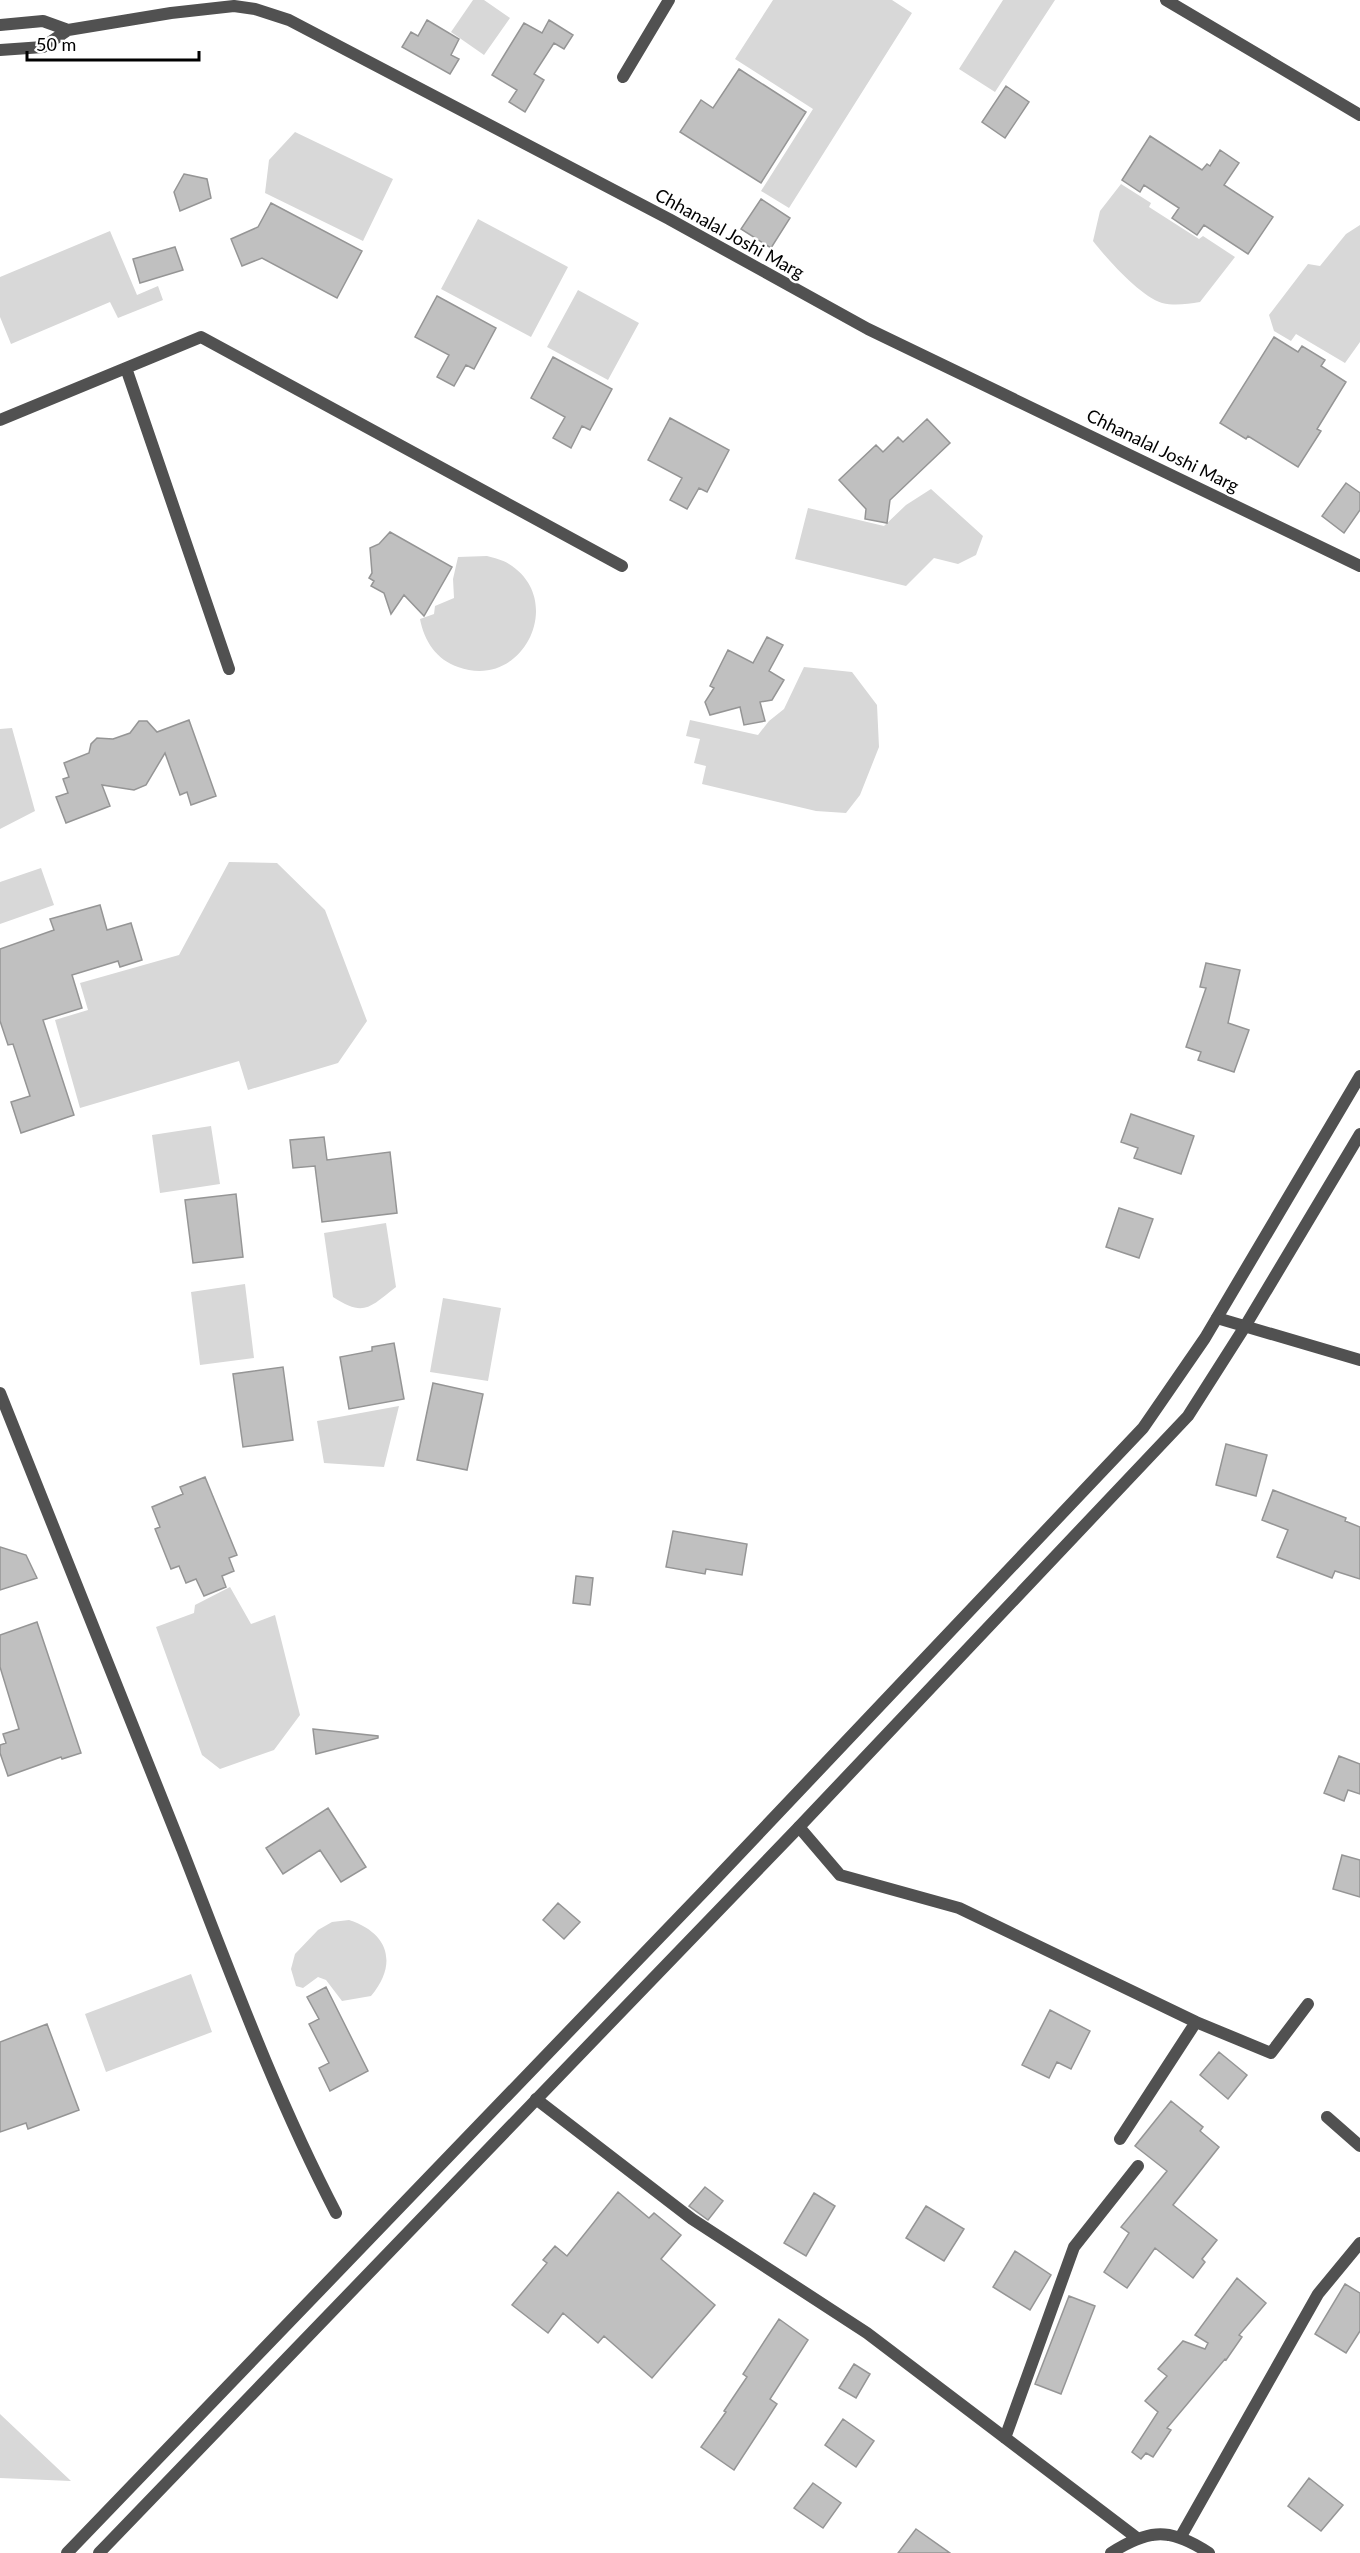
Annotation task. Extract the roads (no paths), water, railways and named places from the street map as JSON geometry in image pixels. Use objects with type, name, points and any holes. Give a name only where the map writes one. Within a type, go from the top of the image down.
[{"type":"street","points":[[623,77],[669,0]]},
{"type":"street","points":[[1167,0],[1360,115]]},
{"type":"street","name":"Chhanalal Joshi Marg","points":[[0,50],[43,47],[68,30],[171,13],[234,6],[255,9],[289,20],[669,219],[868,329],[1360,566]]},
{"type":"street","name":"Chhanalal Joshi Marg","points":[[0,25],[43,21],[68,30]]},
{"type":"street","points":[[0,420],[201,337],[622,566]]},
{"type":"street","points":[[126,368],[229,669]]},
{"type":"street","points":[[67,2553],[724,1870],[1143,1428],[1216,1318],[1360,1076]]},
{"type":"street","points":[[99,2553],[799,1827],[1188,1416],[1244,1328],[1360,1134]]},
{"type":"street","points":[[1216,1318],[1360,1360]]},
{"type":"street","points":[[0,1393],[87,1606],[263,2057],[336,2213]]},
{"type":"street","points":[[799,1827],[840,1875],[959,1908],[1196,2022],[1271,2053],[1308,2004]]},
{"type":"street","points":[[1120,2139],[1196,2022]]},
{"type":"street","points":[[536,2100],[692,2219],[867,2333],[1137,2538]]},
{"type":"street","points":[[1327,2117],[1360,2146]]},
{"type":"street","points":[[1005,2438],[1074,2247],[1138,2166]]},
{"type":"street","points":[[1180,2538],[1317,2294],[1360,2243]]},
{"type":"street","points":[[1111,2553],[1137,2538],[1160,2533],[1180,2538],[1209,2553]]}]
